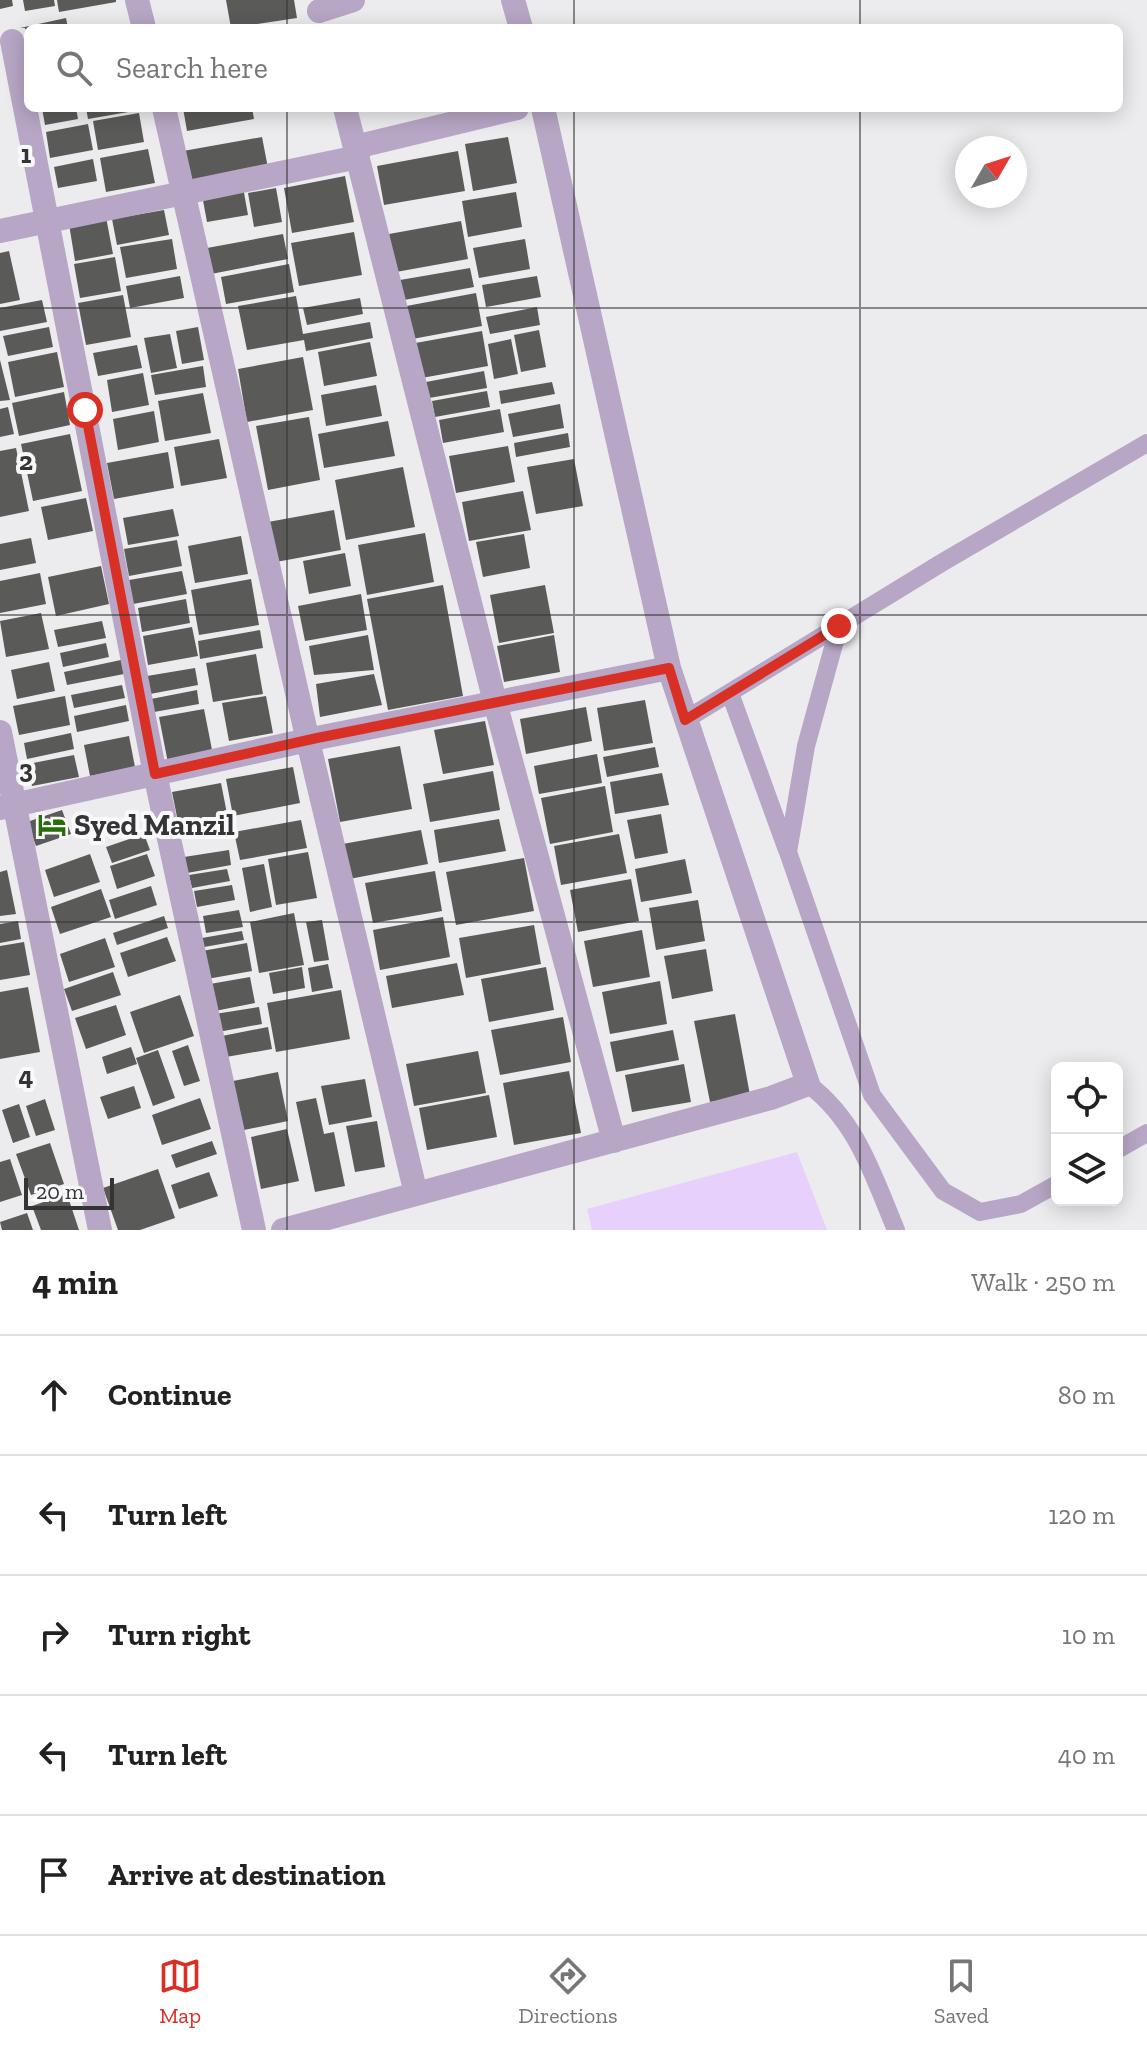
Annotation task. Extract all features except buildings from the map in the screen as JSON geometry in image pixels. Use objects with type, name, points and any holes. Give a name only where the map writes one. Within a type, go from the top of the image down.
[{"type":"street","points":[[137,0],[143,24]]},
{"type":"street","points":[[320,13],[353,0]]},
{"type":"street","points":[[513,0],[520,24]]},
{"type":"street","points":[[12,41],[24,100]]},
{"type":"street","points":[[26,112],[155,774],[254,1230]]},
{"type":"street","points":[[165,112],[308,741],[416,1194]]},
{"type":"street","points":[[346,112],[495,702],[614,1141]]},
{"type":"street","points":[[0,231],[185,194],[502,112]]},
{"type":"street","points":[[283,1230],[771,1098],[808,1084],[669,668],[544,112]]},
{"type":"street","points":[[8,806],[669,668]]},
{"type":"street","points":[[0,732],[8,806],[100,1230]]},
{"type":"lane","points":[[685,720],[943,562],[1147,443]]},
{"type":"lane","points":[[788,852],[806,746],[839,626]]},
{"type":"lane","points":[[730,693],[872,1095],[943,1191],[980,1212],[1021,1204],[1051,1187]]},
{"type":"lane","points":[[808,1084],[830,1100],[861,1144],[896,1230]]},
{"type":"lane","points":[[1123,1147],[1147,1133]]},
{"type":"shaded area","points":[[797,1152],[827,1230],[592,1230],[587,1209]]},
{"type":"place","name":"Syed Manzil","points":[[52,825]]},
{"type":"route","points":[[85,410],[155,774],[317,738],[669,668],[685,720],[839,626]]}]
